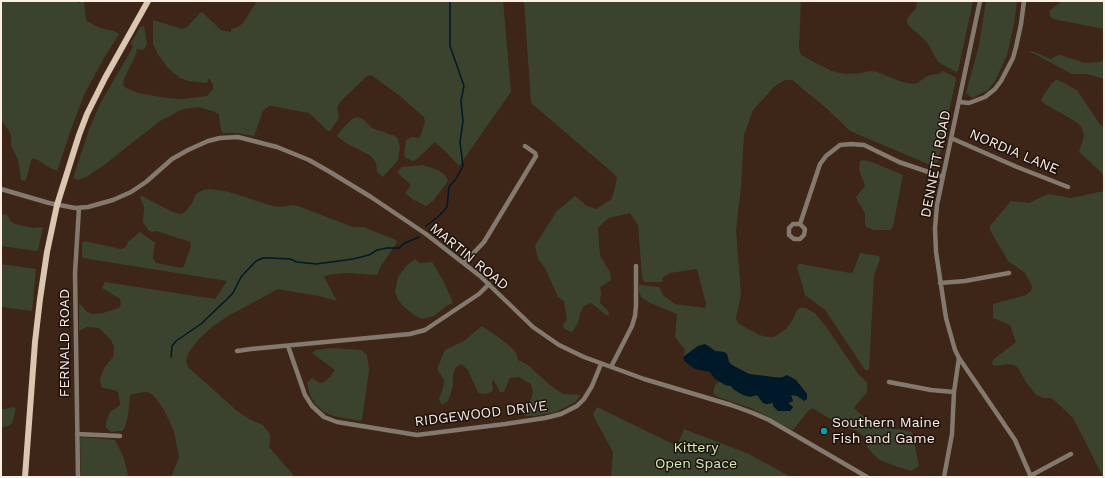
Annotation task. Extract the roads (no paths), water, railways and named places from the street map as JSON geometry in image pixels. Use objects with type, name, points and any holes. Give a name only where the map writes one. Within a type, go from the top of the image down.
[{"type":"main road","points":[[25,477],[35,342],[40,299],[46,252],[57,205],[87,114],[105,78],[148,1]]},
{"type":"street","name":"DENNETT ROAD","points":[[980,1],[943,177],[936,223],[936,253],[949,333],[959,358],[1007,428],[1023,456],[1030,476]]},
{"type":"street","points":[[959,102],[969,103],[982,98],[989,94],[998,85],[1008,67],[1016,47],[1024,1]]},
{"type":"street","name":"MARTIN ROAD","points":[[1,189],[57,205],[79,208],[101,204],[128,194],[146,182],[172,159],[196,146],[220,138],[238,137],[296,154],[330,172],[376,200],[428,236],[489,284],[545,337],[577,354],[601,364],[753,413],[774,423],[867,477]]},
{"type":"street","name":"NORDIA LANE","points":[[951,138],[1068,187]]},
{"type":"street","points":[[800,224],[820,164],[831,151],[840,145],[864,145],[899,162],[943,177]]},
{"type":"street","points":[[464,263],[484,242],[536,156],[535,153],[525,146]]},
{"type":"street","name":"FERNALD ROAD","points":[[78,477],[76,274],[79,208]]},
{"type":"street","points":[[611,367],[632,326],[636,312],[636,266]]},
{"type":"street","points":[[940,283],[1009,274]]},
{"type":"street","points":[[237,351],[251,348],[288,346],[410,334],[425,330],[479,294],[489,284]]},
{"type":"street","name":"RIDGEWOOD DRIVE","points":[[288,346],[305,395],[312,406],[324,417],[337,422],[417,435],[505,424],[561,414],[577,406],[584,399],[592,386],[601,364]]},
{"type":"street","points":[[944,477],[952,434],[954,392],[959,358]]},
{"type":"street","points":[[889,382],[931,390],[954,392]]},
{"type":"street","points":[[77,434],[120,436]]},
{"type":"street","points":[[1030,476],[1072,454]]},
{"type":"water","points":[[705,344],[715,351],[724,352],[727,354],[729,362],[732,365],[749,374],[781,378],[787,375],[796,380],[807,394],[807,399],[804,401],[797,396],[791,395],[793,401],[788,403],[793,407],[790,411],[778,411],[773,406],[773,403],[763,403],[757,395],[750,397],[743,395],[731,386],[725,385],[714,378],[710,372],[695,369],[684,361],[683,357],[698,346]]},
{"type":"waterway","points":[[426,226],[438,217],[447,207],[449,187],[456,179],[463,166],[460,142],[463,121],[461,101],[464,86],[450,46],[450,1]]},
{"type":"waterway","points":[[171,357],[172,346],[176,341],[201,324],[226,300],[233,293],[241,277],[256,261],[263,258],[271,258],[290,259],[297,262],[316,264],[353,259],[369,255],[377,250],[399,248],[403,244],[419,237]]},
{"type":"place","name":"Southern Maine Fish and Game","points":[[824,431]]},
{"type":"park label","name":"Kittery Open Space","points":[[696,456]]}]
